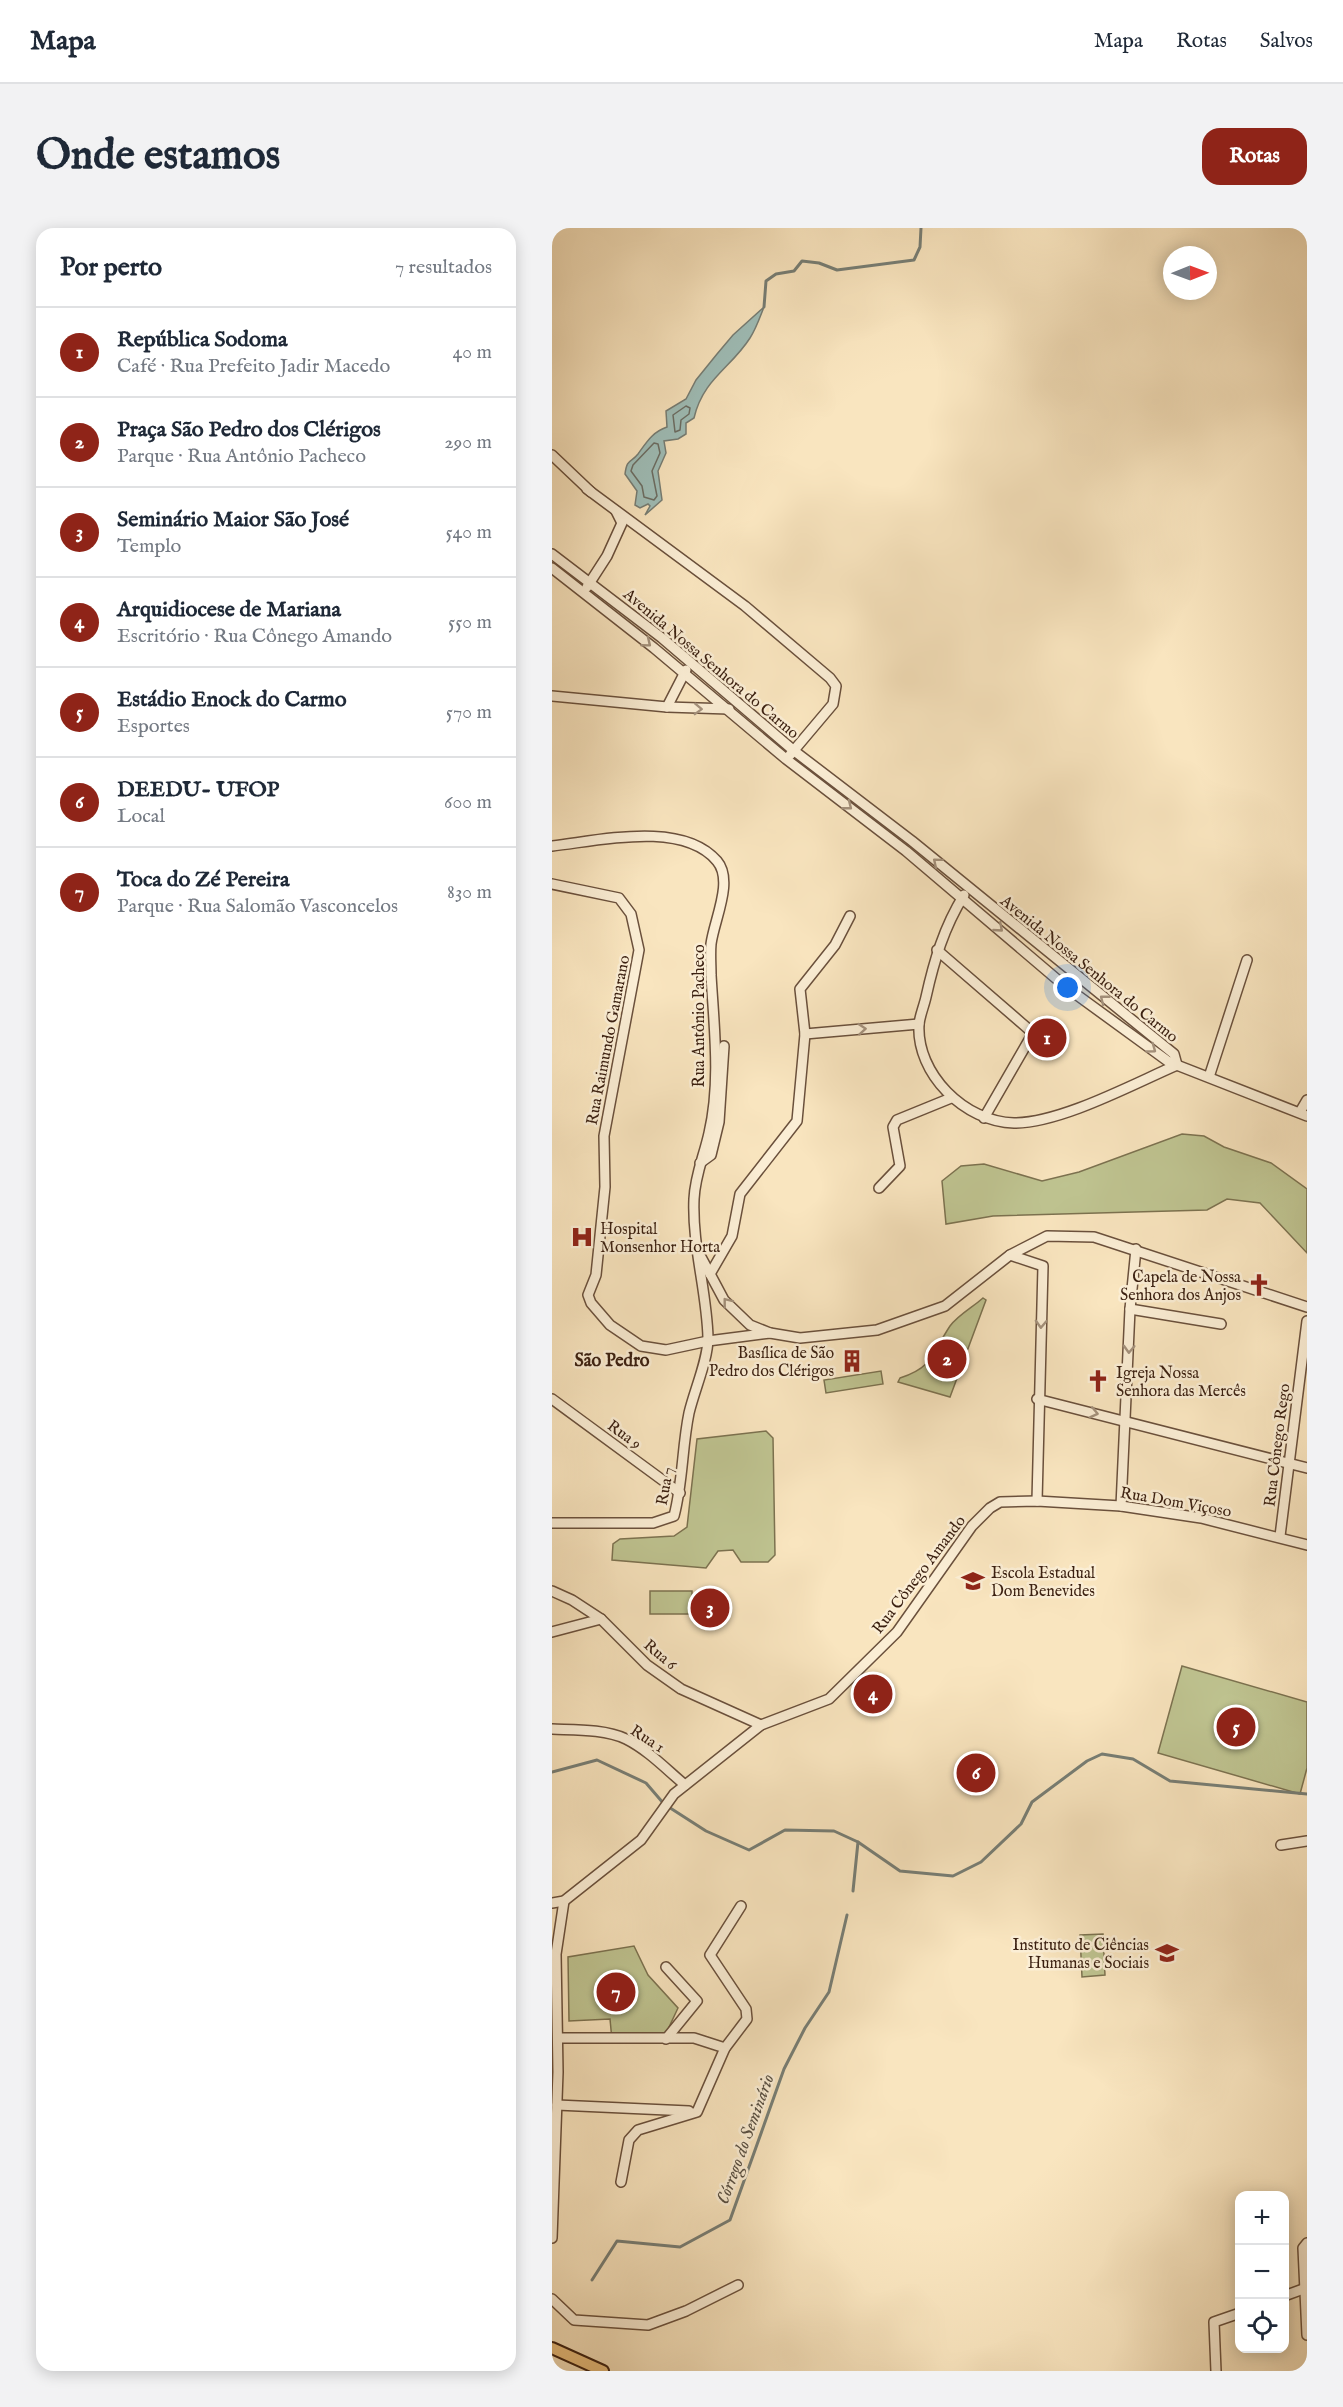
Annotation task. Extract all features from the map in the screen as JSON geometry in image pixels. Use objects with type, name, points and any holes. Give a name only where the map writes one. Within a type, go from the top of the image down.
[{"type":"main road","points":[[552,2348],[603,2371]]},
{"type":"street","points":[[552,455],[587,489],[616,512],[622,523],[607,556],[583,594]]},
{"type":"street","points":[[587,489],[745,606],[830,678],[836,686],[833,704],[786,759]]},
{"type":"street","name":"Avenida Nossa Senhora do Carmo","points":[[552,554],[692,663],[793,750],[912,841],[1074,976],[1174,1054],[1177,1065]]},
{"type":"street","name":"Avenida Nossa Senhora do Carmo","points":[[552,568],[624,624],[786,759],[906,850],[1066,987],[1169,1062],[1177,1065]]},
{"type":"street","points":[[624,624],[630,615]]},
{"type":"street","points":[[667,707],[684,673],[692,663]]},
{"type":"street","points":[[552,696],[667,707],[728,710],[736,701]]},
{"type":"street","points":[[824,787],[831,778]]},
{"type":"street","name":"Rua Antônio Pacheco","points":[[552,846],[654,835],[699,847],[717,860],[723,871],[724,885],[710,957],[715,1027],[714,1085],[709,1133],[699,1163],[694,1198],[708,1341]]},
{"type":"street","points":[[906,850],[912,841]]},
{"type":"street","name":"Rua Raimundo Gamarano","points":[[552,884],[619,898],[631,914],[639,950],[604,1136],[605,1187],[597,1275],[588,1295],[591,1303],[610,1325],[641,1346],[666,1350],[708,1341]]},
{"type":"street","points":[[968,888],[937,950],[919,1024],[923,1048],[938,1081],[951,1098],[984,1118],[1014,1123],[1056,1116],[1177,1065],[1303,1114],[1307,1100]]},
{"type":"street","points":[[710,1274],[732,1236],[740,1194],[797,1121],[805,1034],[800,989],[835,945],[850,916]]},
{"type":"street","points":[[937,950],[1034,1033],[984,1118]]},
{"type":"street","points":[[1209,1077],[1247,960]]},
{"type":"street","points":[[1066,987],[1074,976]]},
{"type":"street","points":[[805,1034],[919,1024]]},
{"type":"street","name":"Rua Antônio Pacheco","points":[[699,1163],[711,1155],[719,1122],[724,1046]]},
{"type":"street","points":[[879,1188],[900,1166],[892,1126],[897,1120],[951,1098]]},
{"type":"street","name":"Rua Antônio Pacheco","points":[[699,1254],[724,1300],[750,1325],[770,1333],[800,1338],[878,1330],[945,1306],[1010,1255],[1047,1236],[1094,1237],[1307,1307]]},
{"type":"street","points":[[1121,1506],[1130,1309],[1136,1249]]},
{"type":"street","points":[[1010,1255],[1043,1266],[1037,1501]]},
{"type":"street","points":[[1130,1309],[1221,1324]]},
{"type":"street","name":"Rua Cônego Rego","points":[[1280,1536],[1307,1322]]},
{"type":"street","points":[[708,1341],[770,1333]]},
{"type":"street","name":"Rua 7","points":[[552,1523],[653,1523],[674,1516],[680,1493],[689,1415],[708,1341]]},
{"type":"street","name":"Rua 9","points":[[552,1399],[680,1493]]},
{"type":"street","points":[[1038,1399],[1307,1468]]},
{"type":"street","name":"Rua Dom Viçoso","points":[[1037,1501],[1121,1506],[1201,1518],[1280,1536],[1307,1545]]},
{"type":"street","name":"Rua Cônego Amando","points":[[552,1903],[564,1901],[640,1840],[674,1794],[761,1725],[829,1699],[897,1632],[972,1526],[990,1508],[1000,1502],[1037,1501]]},
{"type":"street","name":"Rua 6","points":[[552,1591],[572,1600],[601,1619],[647,1665],[681,1689],[761,1725]]},
{"type":"street","points":[[552,1632],[601,1619]]},
{"type":"street","name":"Rua 1","points":[[552,1729],[595,1731],[625,1738],[685,1785]]},
{"type":"street","points":[[1281,1845],[1307,1841]]},
{"type":"street","points":[[552,2238],[553,2134],[557,2105],[555,2072],[558,2037],[554,2013],[554,1954],[564,1901]]},
{"type":"street","points":[[621,2182],[629,2140],[638,2130],[697,2112],[725,2048],[747,2019],[746,2009],[710,1955],[741,1906]]},
{"type":"street","points":[[666,1967],[697,2001],[666,2038]]},
{"type":"street","points":[[558,2037],[694,2038],[725,2048]]},
{"type":"street","points":[[557,2105],[697,2112]]},
{"type":"street","points":[[1307,2243],[1303,2248],[1307,2335]]},
{"type":"street","points":[[552,2299],[574,2320],[648,2325],[686,2311],[738,2285]]},
{"type":"street","points":[[1289,2294],[1306,2288]]},
{"type":"street","points":[[1216,2371],[1214,2322],[1235,2314]]},
{"type":"green space","points":[[1182,1134],[1204,1136],[1224,1147],[1271,1163],[1307,1189],[1307,1253],[1260,1203],[1227,1199],[1207,1210],[993,1216],[946,1224],[942,1181],[961,1166],[984,1164],[1042,1181],[1079,1172]]},
{"type":"green space","points":[[983,1298],[986,1300],[950,1397],[898,1382],[900,1378],[926,1364],[953,1322]]},
{"type":"green space","points":[[881,1371],[883,1384],[826,1393],[824,1380]]},
{"type":"green space","points":[[766,1431],[773,1438],[775,1555],[768,1562],[741,1562],[733,1550],[718,1551],[706,1568],[612,1560],[613,1544],[620,1539],[674,1536],[687,1527],[697,1439]]},
{"type":"green space","points":[[650,1591],[692,1591],[692,1614],[650,1614]]},
{"type":"green space","points":[[1182,1666],[1307,1702],[1307,1768],[1300,1794],[1158,1753]]},
{"type":"green space","points":[[1103,1934],[1105,1975],[1082,1977],[1080,1935]]},
{"type":"green space","points":[[634,1946],[648,1975],[678,2008],[662,2042],[612,2040],[610,2019],[569,2021],[568,1957]]},
{"type":"water","points":[[764,307],[750,338],[704,393],[694,418],[686,423],[686,434],[678,439],[664,441],[666,453],[658,471],[662,500],[645,515],[650,506],[648,504],[640,508],[635,505],[637,491],[625,474],[628,463],[636,457],[653,435],[667,427],[666,411],[686,399],[696,380],[733,335]]},
{"type":"waterway","points":[[764,307],[766,281],[776,274],[794,271],[802,261],[819,263],[837,270],[914,260],[920,247],[921,228]]},
{"type":"waterway","points":[[552,1772],[597,1760],[646,1783],[664,1804],[706,1831],[749,1850],[785,1830],[834,1831],[858,1842],[900,1871],[953,1876],[981,1862],[1021,1824],[1032,1802],[1087,1761],[1102,1754],[1133,1759],[1170,1781],[1307,1794]]},
{"type":"waterway","name":"Córrego do Seminário","points":[[853,1891],[858,1842]]},
{"type":"waterway","name":"Córrego do Seminário","points":[[592,2280],[617,2241],[680,2247],[730,2220],[784,2069],[805,2028],[829,1992],[847,1915]]},
{"type":"place","name":"República Sodoma","points":[[1047,1038]]},
{"type":"place","name":"Hospital Monsenhor Horta","points":[[582,1237]]},
{"type":"place","name":"Capela de Nossa Senhora dos Anjos","points":[[1259,1285]]},
{"type":"place","name":"Praça São Pedro dos Clérigos","points":[[947,1359]]},
{"type":"place","name":"Basílica de São Pedro dos Clérigos","points":[[852,1361]]},
{"type":"place","name":"Igreja Nossa Senhora das Mercês","points":[[1098,1381]]},
{"type":"place","name":"Escola Estadual Dom Benevides","points":[[973,1581]]},
{"type":"place","name":"Seminário Maior São José","points":[[710,1608]]},
{"type":"place","name":"Arquidiocese de Mariana","points":[[873,1694]]},
{"type":"place","name":"Estádio Enock do Carmo","points":[[1236,1727]]},
{"type":"place","name":"DEEDU- UFOP","points":[[976,1773]]},
{"type":"place","name":"Instituto de Ciências Humanas e Sociais","points":[[1167,1953]]},
{"type":"place","name":"Toca do Zé Pereira","points":[[616,1992]]},
{"type":"district","name":"São Pedro","points":[[612,1360]]}]
